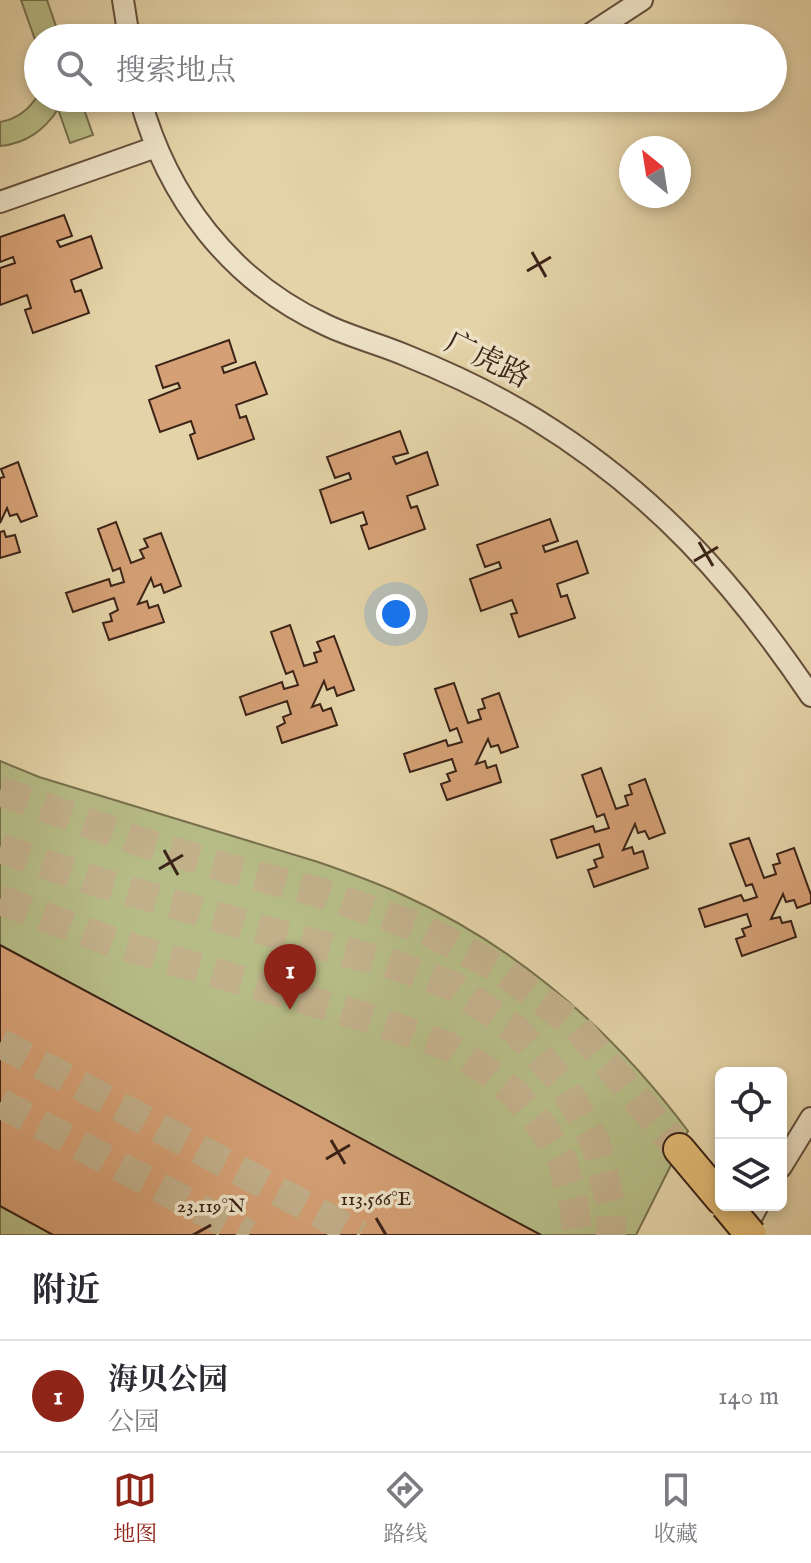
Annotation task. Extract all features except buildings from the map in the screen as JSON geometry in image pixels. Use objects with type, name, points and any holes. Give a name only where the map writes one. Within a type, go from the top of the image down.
[{"type":"highway","points":[[679,1149],[715,1192]]},
{"type":"highway","points":[[731,1211],[751,1235]]},
{"type":"street","points":[[123,0],[127,24]]},
{"type":"street","points":[[605,24],[642,0]]},
{"type":"street","name":"广虎路","points":[[145,112],[171,180],[211,238],[236,264],[292,307],[324,324],[414,359],[491,394],[575,445],[652,505],[687,538],[764,629],[811,696]]},
{"type":"street","points":[[0,202],[156,147]]},
{"type":"street","points":[[787,1157],[811,1118]]},
{"type":"street","points":[[742,1235],[755,1211]]},
{"type":"green space","points":[[21,0],[47,0],[55,24],[30,24]]},
{"type":"green space","points":[[56,112],[34,135],[0,146],[0,122],[22,113]]},
{"type":"green space","points":[[59,112],[85,112],[93,135],[70,143]]},
{"type":"green space","points":[[0,761],[39,777],[371,881],[446,916],[525,966],[561,995],[628,1059],[688,1131],[636,1235],[0,1235]]},
{"type":"tunnel","points":[[0,791],[138,841],[321,893],[424,929],[500,969],[576,1026],[679,1149]]},
{"type":"tunnel","points":[[0,848],[88,879],[386,962],[453,986],[516,1030],[562,1082],[595,1142],[611,1205],[611,1235]]},
{"type":"tunnel","points":[[0,900],[121,945],[375,1020],[447,1046],[487,1071],[517,1096],[544,1129],[562,1161],[573,1199],[578,1235]]},
{"type":"tunnel","points":[[0,1043],[360,1235]]},
{"type":"tunnel","points":[[0,1103],[249,1235]]},
{"type":"place","name":"海贝公园","points":[[290,1010]]}]
